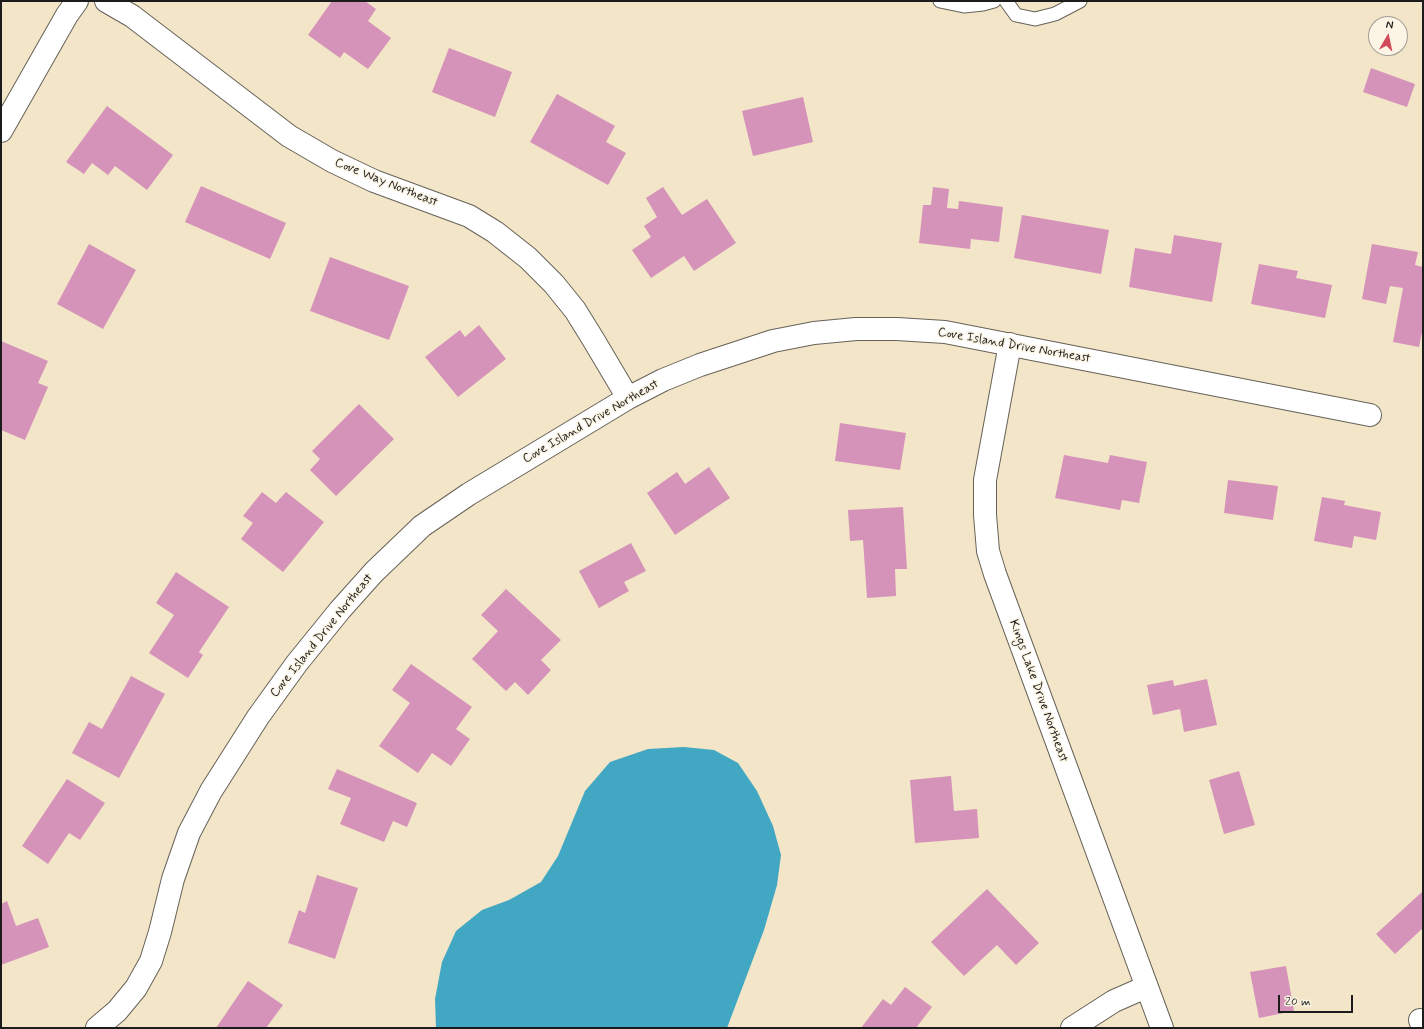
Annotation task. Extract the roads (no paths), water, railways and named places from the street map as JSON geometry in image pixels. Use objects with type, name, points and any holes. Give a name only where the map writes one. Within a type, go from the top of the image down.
[{"type":"street","points":[[1,131],[67,15],[77,1]]},
{"type":"street","name":"Cove Way Northeast","points":[[106,1],[132,16],[289,136],[332,161],[374,181],[469,216],[495,232],[528,258],[554,284],[575,310],[628,398]]},
{"type":"street","name":"Cove Island Drive Northeast","points":[[97,1028],[117,1011],[136,988],[151,961],[173,879],[189,833],[211,791],[258,717],[297,663],[340,610],[374,572],[422,526],[469,494],[628,398],[663,380],[700,364],[773,341],[814,333],[856,329],[938,331],[1370,415]]},
{"type":"street","name":"Kings Lake Drive Northeast","points":[[1010,344],[985,480],[985,515],[988,550],[995,574],[1162,1028]]},
{"type":"street","points":[[1072,1028],[1114,1001],[1146,987]]},
{"type":"lane","points":[[940,1],[964,6],[994,1]]},
{"type":"lane","points":[[1006,1],[1016,15],[1036,19],[1055,14],[1080,1]]},
{"type":"water","points":[[684,747],[714,750],[738,763],[757,791],[773,826],[781,855],[777,885],[764,930],[727,1028],[436,1028],[435,999],[442,962],[456,931],[482,910],[509,900],[541,882],[558,856],[585,791],[610,762],[648,749]]}]
